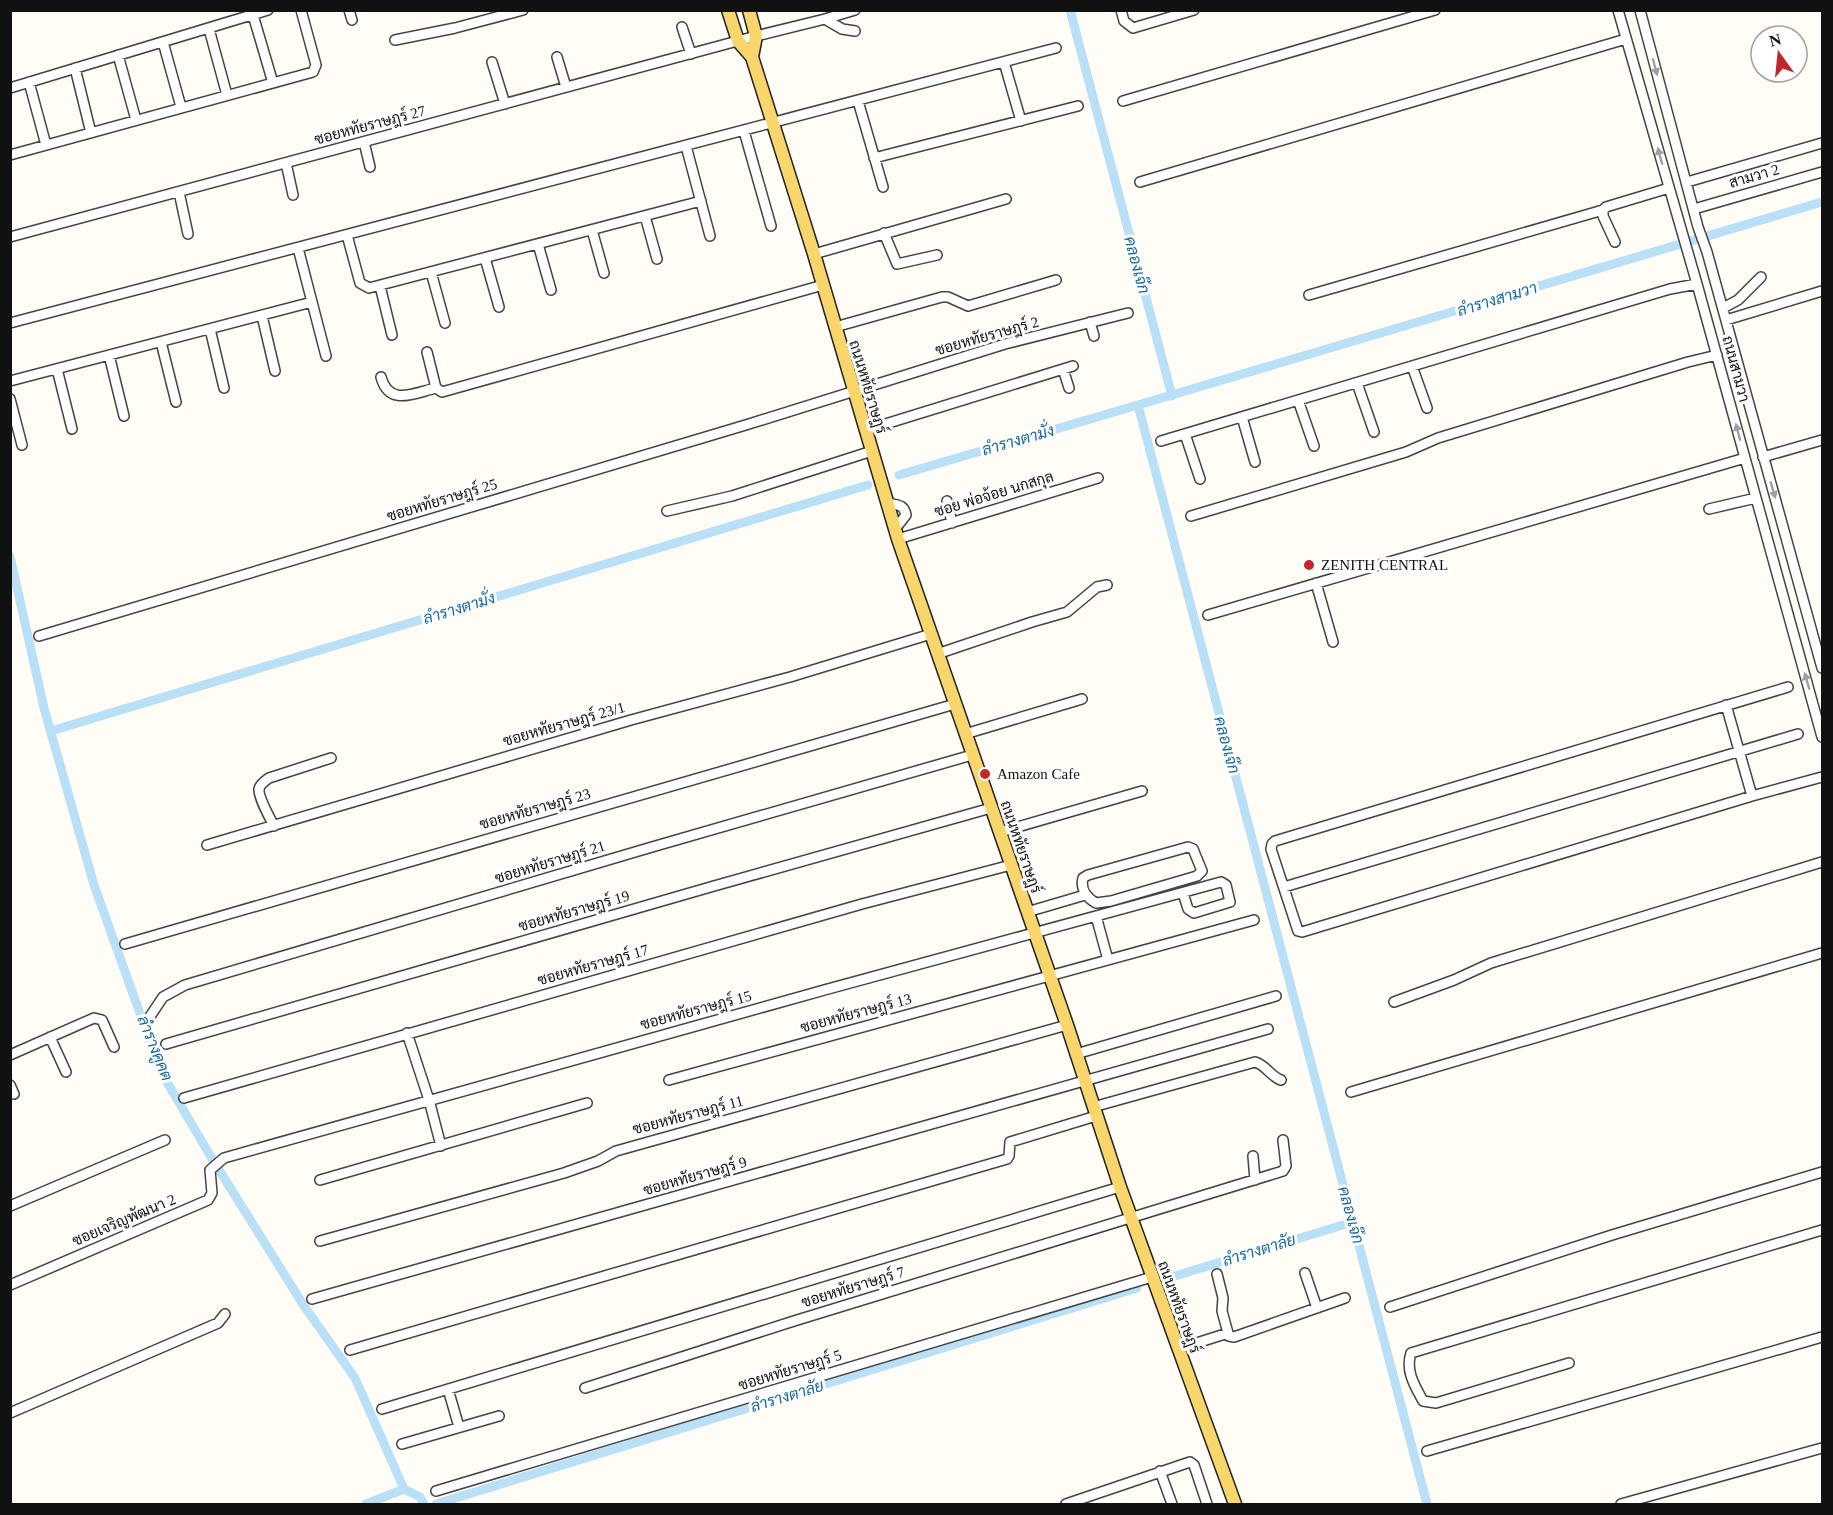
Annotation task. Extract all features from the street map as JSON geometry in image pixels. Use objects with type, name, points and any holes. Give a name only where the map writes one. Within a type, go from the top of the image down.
[{"type":"main road","name":"ถนนหทัยราษฎร์","points":[[728,10],[738,41],[753,57]]},
{"type":"main road","name":"ถนนหทัยราษฎร์","points":[[749,10],[756,36],[753,57],[814,254],[896,534],[1067,1025],[1120,1187],[1235,1504]]},
{"type":"street","points":[[10,88],[268,10]]},
{"type":"street","points":[[10,155],[315,71],[316,65],[301,10]]},
{"type":"street","points":[[395,40],[523,10]]},
{"type":"street","name":"ซอยหทัยราษฎร์ 27","points":[[10,237],[855,10]]},
{"type":"street","points":[[1121,10],[1124,21],[1133,28],[1194,10]]},
{"type":"street","points":[[1123,101],[1435,10]]},
{"type":"street","name":"ถนนสามวา","points":[[1618,10],[1691,261],[1822,737]]},
{"type":"street","name":"ถนนสามวา","points":[[1640,10],[1698,227],[1723,308],[1822,668]]},
{"type":"street","points":[[253,15],[273,83]]},
{"type":"street","points":[[825,19],[842,29],[855,31]]},
{"type":"street","points":[[682,27],[691,54]]},
{"type":"street","points":[[209,29],[227,95]]},
{"type":"street","points":[[1140,182],[1626,39]]},
{"type":"street","points":[[163,42],[181,108]]},
{"type":"street","points":[[10,323],[1056,48]]},
{"type":"street","points":[[118,55],[136,120]]},
{"type":"street","points":[[557,57],[566,87]]},
{"type":"street","points":[[1004,62],[1021,120]]},
{"type":"street","points":[[492,63],[504,104]]},
{"type":"street","points":[[75,68],[91,133]]},
{"type":"street","points":[[29,82],[46,145]]},
{"type":"street","points":[[1643,91],[1660,88]]},
{"type":"street","points":[[858,101],[882,187]]},
{"type":"street","points":[[874,158],[1078,106]]},
{"type":"street","points":[[744,131],[771,226]]},
{"type":"street","points":[[364,142],[370,167]]},
{"type":"street","points":[[1687,182],[1822,143]]},
{"type":"street","points":[[686,146],[710,236]]},
{"type":"street","points":[[286,163],[293,195]]},
{"type":"street","name":"สามวา 2","points":[[1694,209],[1822,172]]},
{"type":"street","points":[[1309,295],[1603,210],[1614,204],[1669,188]]},
{"type":"street","points":[[179,192],[188,234]]},
{"type":"street","points":[[814,254],[1006,199]]},
{"type":"street","points":[[347,235],[360,283],[365,288],[380,286],[700,201]]},
{"type":"street","points":[[1603,210],[1603,216],[1615,243]]},
{"type":"street","points":[[645,216],[657,259]]},
{"type":"street","points":[[592,230],[604,273]]},
{"type":"street","points":[[884,233],[897,264],[937,255]]},
{"type":"street","points":[[538,244],[551,290]]},
{"type":"street","points":[[298,248],[326,356]]},
{"type":"street","points":[[485,258],[499,307]]},
{"type":"street","points":[[431,272],[445,322]]},
{"type":"street","points":[[1723,308],[1746,292],[1761,277]]},
{"type":"street","points":[[835,327],[942,297],[948,297],[968,306],[1056,280]]},
{"type":"street","points":[[1161,441],[1670,289],[1697,284]]},
{"type":"street","points":[[427,352],[436,388],[442,392],[823,285]]},
{"type":"street","points":[[380,286],[392,335]]},
{"type":"street","points":[[1726,320],[1822,291]]},
{"type":"street","points":[[10,381],[312,302]]},
{"type":"street","name":"ซอยหทัยราษฎร์ 2","points":[[854,391],[1005,344],[1128,312]]},
{"type":"street","points":[[262,316],[276,371]]},
{"type":"street","points":[[1090,322],[1094,336]]},
{"type":"street","points":[[210,329],[224,388]]},
{"type":"street","points":[[161,342],[176,402]]},
{"type":"street","points":[[109,355],[124,416]]},
{"type":"street","points":[[1191,516],[1406,452],[1438,438],[1717,355]]},
{"type":"street","points":[[1412,366],[1427,408]]},
{"type":"street","points":[[866,430],[1068,367],[1069,388]]},
{"type":"street","points":[[57,369],[72,429]]},
{"type":"street","points":[[381,377],[383,385],[391,394],[401,397],[436,388]]},
{"type":"street","points":[[1357,383],[1374,432]]},
{"type":"street","name":"ซอยหทัยราษฎร์ 25","points":[[39,636],[854,391]]},
{"type":"street","points":[[10,399],[21,445]]},
{"type":"street","points":[[1298,400],[1314,446]]},
{"type":"street","points":[[1242,417],[1255,462]]},
{"type":"street","points":[[1185,434],[1200,479]]},
{"type":"street","points":[[1763,458],[1822,440]]},
{"type":"street","points":[[668,511],[732,495],[872,451]]},
{"type":"street","points":[[1208,615],[1745,458]]},
{"type":"street","name":"ซอย พ่อจ้อย นกสกุล","points":[[896,534],[952,523],[1098,478]]},
{"type":"street","points":[[1709,509],[1756,498]]},
{"type":"street","points":[[947,501],[952,523]]},
{"type":"street","points":[[1316,583],[1334,642]]},
{"type":"street","points":[[938,654],[1067,612],[1097,587],[1107,585]]},
{"type":"street","name":"ซอยหทัยราษฎร์ 23/1","points":[[207,845],[461,769],[790,677],[931,634]]},
{"type":"street","points":[[1788,687],[1275,842],[1271,849],[1298,931],[1302,932],[1822,777]]},
{"type":"street","points":[[965,734],[1082,699]]},
{"type":"street","name":"ซอยหทัยราษฎร์ 23","points":[[125,944],[955,704]]},
{"type":"street","points":[[1726,705],[1752,796]]},
{"type":"street","points":[[1284,887],[1798,734]]},
{"type":"street","name":"ซอยหทัยราษฎร์ 21","points":[[148,1018],[163,997],[184,985],[972,755]]},
{"type":"street","points":[[274,826],[260,794],[259,788],[262,783],[269,778],[332,758]]},
{"type":"street","points":[[1000,832],[1142,791]]},
{"type":"street","name":"ซอยหทัยราษฎร์ 19","points":[[166,1044],[991,808]]},
{"type":"street","points":[[1188,847],[1193,849],[1202,871],[1197,876],[1111,901],[1096,903],[1085,894],[1082,882],[1083,878],[1088,875],[1188,847]]},
{"type":"street","points":[[1394,1002],[1454,980],[1491,963],[1822,862]]},
{"type":"street","name":"ซอยหทัยราษฎร์ 17","points":[[184,1098],[862,904],[1011,865]]},
{"type":"street","name":"ซอยหทัยราษฎร์ 15","points":[[219,1160],[1034,932],[1096,916],[1183,892],[1221,882],[1226,885],[1230,902],[1194,913],[1188,909],[1183,892]]},
{"type":"street","points":[[1027,912],[1085,894]]},
{"type":"street","points":[[1096,916],[1108,960]]},
{"type":"street","name":"ซอยหทัยราษฎร์ 13","points":[[669,1080],[1254,920]]},
{"type":"street","points":[[1351,1092],[1822,953]]},
{"type":"street","points":[[1076,1054],[1276,996]]},
{"type":"street","points":[[10,1054],[94,1018],[99,1018],[114,1047]]},
{"type":"street","name":"ซอยหทัยราษฎร์ 11","points":[[320,1241],[564,1173],[598,1161],[616,1151],[1067,1025]]},
{"type":"street","name":"ซอยหทัยราษฎร์ 9","points":[[312,1299],[1268,1029]]},
{"type":"street","points":[[407,1033],[441,1146]]},
{"type":"street","points":[[50,1037],[66,1072]]},
{"type":"street","points":[[350,1350],[1007,1159],[1011,1142],[1095,1112],[1255,1062],[1262,1064],[1274,1077],[1281,1080]]},
{"type":"street","points":[[320,1180],[587,1103]]},
{"type":"street","points":[[10,1206],[165,1140]]},
{"type":"street","name":"ซอยหทัยราษฎร์ 7","points":[[585,1388],[794,1321],[1283,1171],[1285,1169],[1283,1140]]},
{"type":"street","points":[[1253,1156],[1255,1180]]},
{"type":"street","name":"ซอยเจริญพัฒนา 2","points":[[10,1285],[208,1200],[212,1193],[210,1170],[219,1160]]},
{"type":"street","points":[[1390,1307],[1612,1235],[1822,1172]]},
{"type":"street","points":[[382,1409],[1120,1187]]},
{"type":"street","points":[[1569,1363],[1436,1403],[1423,1401],[1413,1383],[1408,1363],[1411,1353],[1822,1230]]},
{"type":"street","points":[[1305,1273],[1317,1308]]},
{"type":"street","points":[[1218,1274],[1223,1298],[1222,1311],[1228,1334],[1232,1338],[1345,1298]]},
{"type":"street","name":"ซอยหทัยราษฎร์ 5","points":[[436,1491],[1152,1277]]},
{"type":"street","points":[[10,1413],[218,1323],[225,1314]]},
{"type":"street","points":[[1178,1349],[1228,1334]]},
{"type":"street","points":[[1427,1451],[1822,1337]]},
{"type":"street","points":[[448,1389],[459,1427]]},
{"type":"street","points":[[402,1444],[499,1416]]},
{"type":"street","points":[[1621,1504],[1822,1448]]},
{"type":"street","points":[[1066,1504],[1190,1462],[1194,1465],[1207,1504]]},
{"type":"street","points":[[1160,1471],[1172,1504]]},
{"type":"waterway","name":"คลองเจ๊ก","points":[[1070,10],[1172,396]]},
{"type":"waterway","name":"คลองเจ๊ก","points":[[1427,1504],[1138,405],[1822,202]]},
{"type":"waterway","name":"ลำรางตามั่ง","points":[[899,475],[1138,405]]},
{"type":"waterway","name":"ลำรางตามั่ง","points":[[51,731],[868,485]]},
{"type":"waterway","name":"ลำรางคูคต","points":[[10,556],[44,708],[94,885],[161,1072],[304,1306],[355,1378],[404,1489],[366,1504]]},
{"type":"waterway","name":"ลำรางตาลัย","points":[[1165,1279],[1353,1222]]},
{"type":"waterway","name":"ลำรางตาลัย","points":[[436,1504],[1137,1288]]},
{"type":"waterway","name":"ลำรางตาลัย","points":[[404,1489],[420,1497],[424,1504]]},
{"type":"place","name":"ZENITH CENTRAL","points":[[1309,565]]},
{"type":"place","name":"Amazon Cafe","points":[[985,774]]},
{"type":"water label","name":"ลำรางสามวา","points":[[1497,299]]}]
